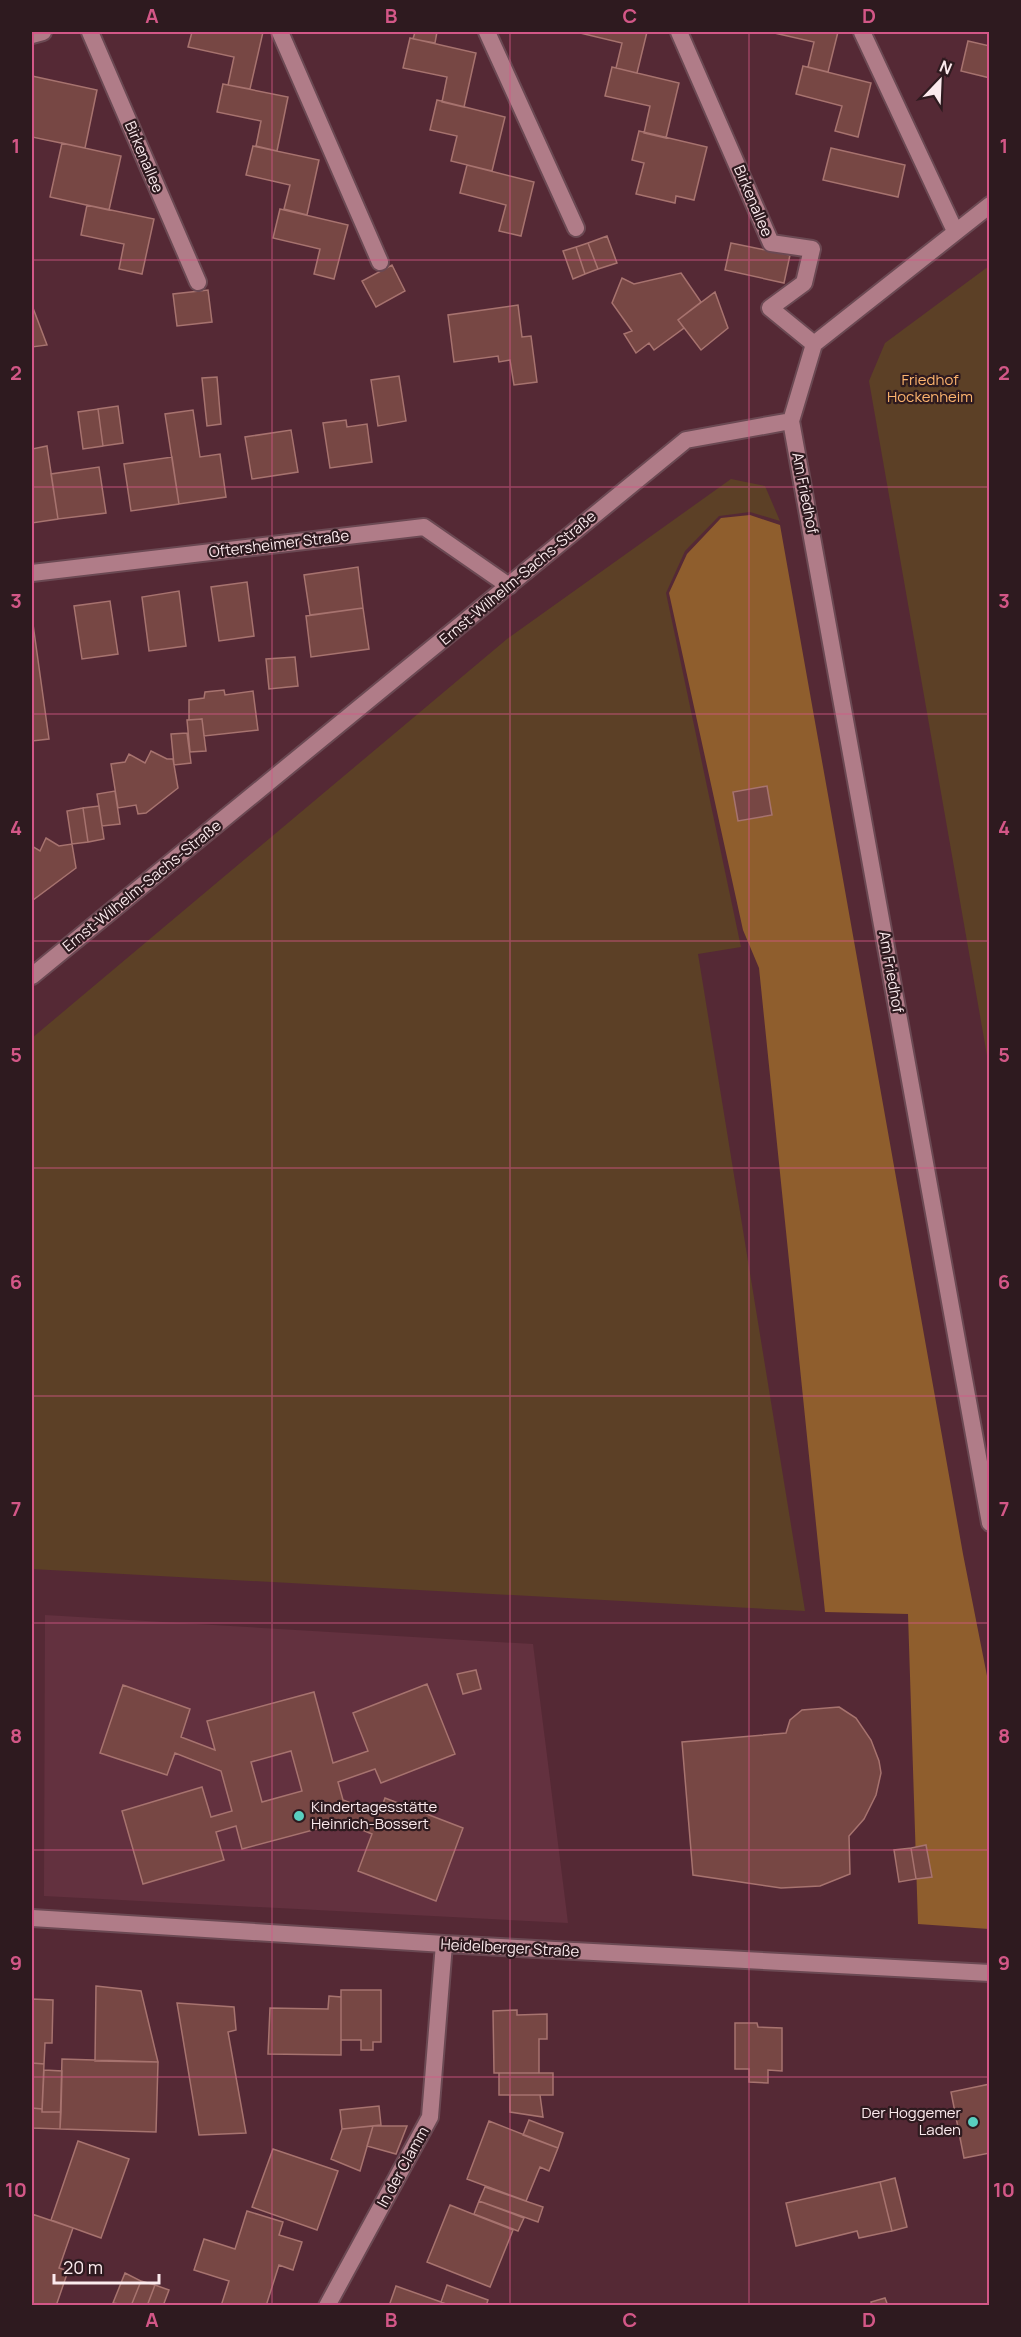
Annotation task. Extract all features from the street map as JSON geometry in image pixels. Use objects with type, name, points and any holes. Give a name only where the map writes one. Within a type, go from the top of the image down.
[{"type":"street","points":[[32,35],[43,32]]},
{"type":"street","name":"Birkenallee","points":[[90,32],[198,282]]},
{"type":"street","points":[[280,32],[380,262]]},
{"type":"street","points":[[487,32],[576,228]]},
{"type":"street","name":"Birkenallee","points":[[679,32],[771,243],[812,249],[804,283],[770,308],[814,344]]},
{"type":"street","points":[[862,32],[955,231]]},
{"type":"street","points":[[791,421],[814,344],[955,231],[990,206]]},
{"type":"street","name":"Ernst-Wilhelm-Sachs-Straße","points":[[32,976],[686,440],[791,421]]},
{"type":"street","name":"Am Friedhof","points":[[791,421],[990,1522]]},
{"type":"street","name":"Oftersheimer Straße","points":[[32,573],[424,527],[509,586]]},
{"type":"street","name":"Heidelberger Straße","points":[[32,1918],[444,1944],[990,1973]]},
{"type":"street","name":"In der Clamm","points":[[327,2306],[430,2117],[444,1944]]},
{"type":"shaded area","points":[[750,515],[780,525],[963,1554],[989,1686],[989,1929],[918,1924],[908,1614],[825,1612],[759,968],[743,930],[669,593],[687,554],[721,518]]},
{"type":"shaded area","name":"Kindertagesstätte Heinrich-Bossert","points":[[45,1615],[533,1644],[568,1923],[44,1896]]},
{"type":"green space","name":"Friedhof Hockenheim","points":[[989,266],[989,1067],[869,381],[885,343]]},
{"type":"green space","points":[[731,479],[765,486],[780,521],[750,512],[719,516],[685,551],[666,593],[741,947],[698,954],[805,1611],[32,1569],[32,1038],[507,639]]},
{"type":"building","points":[[192,32],[263,32],[250,89],[228,85],[234,57],[188,47]]},
{"type":"building","points":[[415,32],[437,32],[435,43],[413,39]]},
{"type":"building","points":[[576,32],[647,32],[637,73],[616,68],[622,43]]},
{"type":"building","points":[[770,32],[838,32],[828,72],[808,67],[814,42]]},
{"type":"building","points":[[410,38],[476,53],[464,107],[442,102],[447,77],[403,68]]},
{"type":"building","points":[[968,41],[990,46],[990,78],[961,71]]},
{"type":"building","points":[[803,66],[871,83],[858,137],[835,131],[842,106],[796,94]]},
{"type":"building","points":[[612,67],[679,83],[666,138],[644,133],[650,106],[605,96]]},
{"type":"building","points":[[32,76],[97,90],[85,148],[32,137]]},
{"type":"building","points":[[223,84],[288,97],[277,151],[256,146],[261,121],[217,112]]},
{"type":"building","points":[[437,100],[505,117],[492,171],[451,161],[457,136],[430,130]]},
{"type":"building","points":[[639,131],[707,147],[694,200],[676,196],[675,203],[636,194],[644,163],[632,160]]},
{"type":"building","points":[[62,143],[121,156],[109,210],[50,197]]},
{"type":"building","points":[[253,146],[319,160],[307,215],[284,209],[290,185],[246,175]]},
{"type":"building","points":[[831,148],[905,165],[898,197],[823,180]]},
{"type":"building","points":[[467,165],[534,182],[521,236],[499,231],[506,205],[460,193]]},
{"type":"building","points":[[87,205],[154,219],[142,274],[119,269],[124,244],[81,235]]},
{"type":"building","points":[[280,209],[348,225],[334,279],[314,274],[320,249],[273,238]]},
{"type":"building","points":[[607,236],[617,263],[598,269],[588,243]]},
{"type":"building","points":[[588,243],[598,269],[585,274],[576,247]]},
{"type":"building","points":[[731,243],[790,255],[784,283],[725,270]]},
{"type":"building","points":[[576,247],[585,274],[573,279],[563,251]]},
{"type":"building","points":[[392,265],[405,291],[376,307],[362,281]]},
{"type":"building","points":[[681,273],[701,302],[678,320],[684,328],[654,350],[649,343],[636,353],[624,334],[632,331],[612,303],[622,278],[634,284]]},
{"type":"building","points":[[208,290],[212,322],[177,326],[173,294]]},
{"type":"building","points":[[715,292],[728,328],[701,350],[678,320]]},
{"type":"building","points":[[518,305],[522,337],[531,336],[537,382],[514,385],[510,360],[499,362],[498,356],[454,362],[448,315]]},
{"type":"building","points":[[33,308],[47,345],[32,347]]},
{"type":"building","points":[[399,376],[406,421],[378,426],[371,380]]},
{"type":"building","points":[[217,377],[221,424],[207,426],[202,378]]},
{"type":"building","points":[[118,406],[123,443],[103,446],[98,409]]},
{"type":"building","points":[[98,409],[103,446],[83,449],[78,412]]},
{"type":"building","points":[[193,410],[200,457],[220,454],[226,497],[179,504],[165,414]]},
{"type":"building","points":[[346,420],[347,427],[367,424],[372,462],[330,468],[323,423]]},
{"type":"building","points":[[291,430],[298,472],[252,479],[245,437]]},
{"type":"building","points":[[47,446],[58,519],[32,523],[32,449]]},
{"type":"building","points":[[172,457],[179,504],[131,511],[124,464]]},
{"type":"building","points":[[99,467],[106,513],[58,519],[51,474]]},
{"type":"building","points":[[358,567],[363,608],[310,615],[304,575]]},
{"type":"building","points":[[247,582],[254,636],[219,641],[211,587]]},
{"type":"building","points":[[179,591],[186,646],[149,651],[142,597]]},
{"type":"building","points":[[110,601],[118,654],[82,659],[74,606]]},
{"type":"building","points":[[363,608],[369,649],[311,657],[306,616]]},
{"type":"building","points":[[32,617],[49,739],[32,741]]},
{"type":"building","points":[[295,657],[298,686],[269,689],[266,659]]},
{"type":"building","points":[[224,690],[225,695],[253,691],[258,730],[204,736],[202,719],[189,720],[189,700],[204,698],[205,692]]},
{"type":"building","points":[[202,719],[206,751],[190,752],[187,720]]},
{"type":"building","points":[[187,733],[191,763],[174,765],[171,734]]},
{"type":"building","points":[[151,751],[167,759],[173,759],[178,788],[146,813],[138,814],[136,805],[118,808],[111,764],[125,762],[129,754],[145,763]]},
{"type":"building","points":[[767,786],[772,815],[738,821],[733,792]]},
{"type":"building","points":[[115,791],[120,824],[102,826],[97,794]]},
{"type":"building","points":[[99,806],[104,839],[88,842],[83,808]]},
{"type":"building","points":[[83,808],[88,842],[72,844],[67,811]]},
{"type":"building","points":[[46,838],[59,846],[72,844],[76,868],[33,900],[32,846],[40,851]]},
{"type":"building","points":[[476,1670],[481,1689],[463,1694],[457,1674]]},
{"type":"building","points":[[427,1684],[455,1754],[381,1783],[375,1769],[338,1782],[343,1800],[379,1814],[385,1798],[463,1828],[436,1901],[358,1871],[372,1834],[343,1822],[242,1849],[236,1826],[216,1832],[224,1860],[143,1884],[122,1811],[202,1787],[211,1817],[232,1811],[221,1771],[175,1753],[167,1775],[100,1753],[123,1685],[190,1709],[181,1737],[215,1750],[207,1721],[314,1692],[333,1763],[368,1751],[353,1713]],"holes":[[[291,1751],[302,1791],[262,1802],[251,1762]]]},
{"type":"building","points":[[839,1707],[856,1718],[871,1740],[881,1773],[876,1795],[864,1819],[849,1836],[850,1874],[820,1886],[781,1888],[693,1875],[682,1742],[786,1733],[790,1720],[802,1710]]},
{"type":"building","points":[[926,1845],[932,1877],[916,1879],[911,1848]]},
{"type":"building","points":[[911,1848],[916,1879],[899,1882],[894,1850]]},
{"type":"building","points":[[96,1986],[141,1991],[158,2062],[95,2061]]},
{"type":"building","points":[[341,1990],[381,1990],[381,2042],[373,2042],[373,2050],[361,2050],[361,2040],[341,2040]]},
{"type":"building","points":[[329,1996],[341,1997],[341,2055],[268,2054],[270,2008],[328,2009]]},
{"type":"building","points":[[32,1999],[53,2000],[52,2043],[45,2043],[44,2064],[32,2063]]},
{"type":"building","points":[[177,2003],[234,2007],[236,2030],[228,2032],[246,2133],[199,2135]]},
{"type":"building","points":[[517,2010],[517,2015],[547,2014],[547,2039],[539,2039],[539,2073],[494,2073],[493,2011]]},
{"type":"building","points":[[735,2023],[757,2023],[758,2027],[782,2028],[782,2071],[768,2070],[768,2083],[749,2082],[749,2069],[735,2069]]},
{"type":"building","points":[[62,2059],[158,2062],[156,2132],[60,2129]]},
{"type":"building","points":[[32,2063],[44,2064],[42,2109],[32,2108]]},
{"type":"building","points":[[44,2070],[62,2071],[61,2112],[42,2112]]},
{"type":"building","points":[[499,2073],[553,2073],[553,2095],[499,2095]]},
{"type":"building","name":"Der Hoggemer Laden","points":[[990,2084],[990,2153],[964,2158],[951,2092]]},
{"type":"building","points":[[510,2095],[540,2095],[543,2117],[510,2112]]},
{"type":"building","points":[[379,2106],[381,2125],[342,2129],[340,2110]]},
{"type":"building","points":[[32,2108],[42,2109],[42,2112],[61,2112],[60,2129],[32,2128]]},
{"type":"building","points":[[529,2120],[563,2133],[558,2148],[523,2135]]},
{"type":"building","points":[[489,2121],[558,2148],[549,2171],[540,2167],[526,2201],[467,2179]]},
{"type":"building","points":[[373,2126],[407,2126],[396,2154],[367,2146]]},
{"type":"building","points":[[373,2126],[360,2171],[331,2159],[342,2129]]},
{"type":"building","points":[[78,2141],[129,2159],[101,2238],[51,2220]]},
{"type":"building","points":[[273,2149],[338,2171],[317,2230],[252,2207]]},
{"type":"building","points":[[895,2178],[907,2227],[892,2231],[880,2182]]},
{"type":"building","points":[[880,2182],[892,2231],[859,2238],[857,2231],[796,2246],[786,2203]]},
{"type":"building","points":[[485,2187],[543,2207],[538,2222],[479,2201]]},
{"type":"building","points":[[479,2201],[524,2218],[518,2231],[474,2214]]},
{"type":"building","points":[[450,2205],[513,2230],[490,2287],[427,2262]]},
{"type":"building","points":[[247,2211],[283,2222],[279,2235],[302,2242],[293,2270],[279,2265],[266,2306],[221,2306],[229,2281],[194,2270],[204,2239],[235,2249]]},
{"type":"building","points":[[32,2214],[73,2228],[59,2268],[68,2271],[56,2306],[32,2306]]},
{"type":"building","points":[[125,2273],[141,2281],[131,2306],[113,2303]]},
{"type":"building","points":[[141,2281],[155,2285],[147,2306],[131,2306]]},
{"type":"building","points":[[155,2285],[169,2290],[163,2306],[147,2306]]},
{"type":"building","points":[[447,2285],[488,2300],[486,2306],[451,2306],[441,2302]]},
{"type":"building","points":[[396,2286],[441,2302],[451,2306],[389,2306]]},
{"type":"building","points":[[885,2298],[888,2306],[872,2306],[871,2302]]},
{"type":"place","name":"Kindertagesstätte Heinrich-Bossert","points":[[299,1816]]},
{"type":"place","name":"Der Hoggemer Laden","points":[[973,2122]]}]
